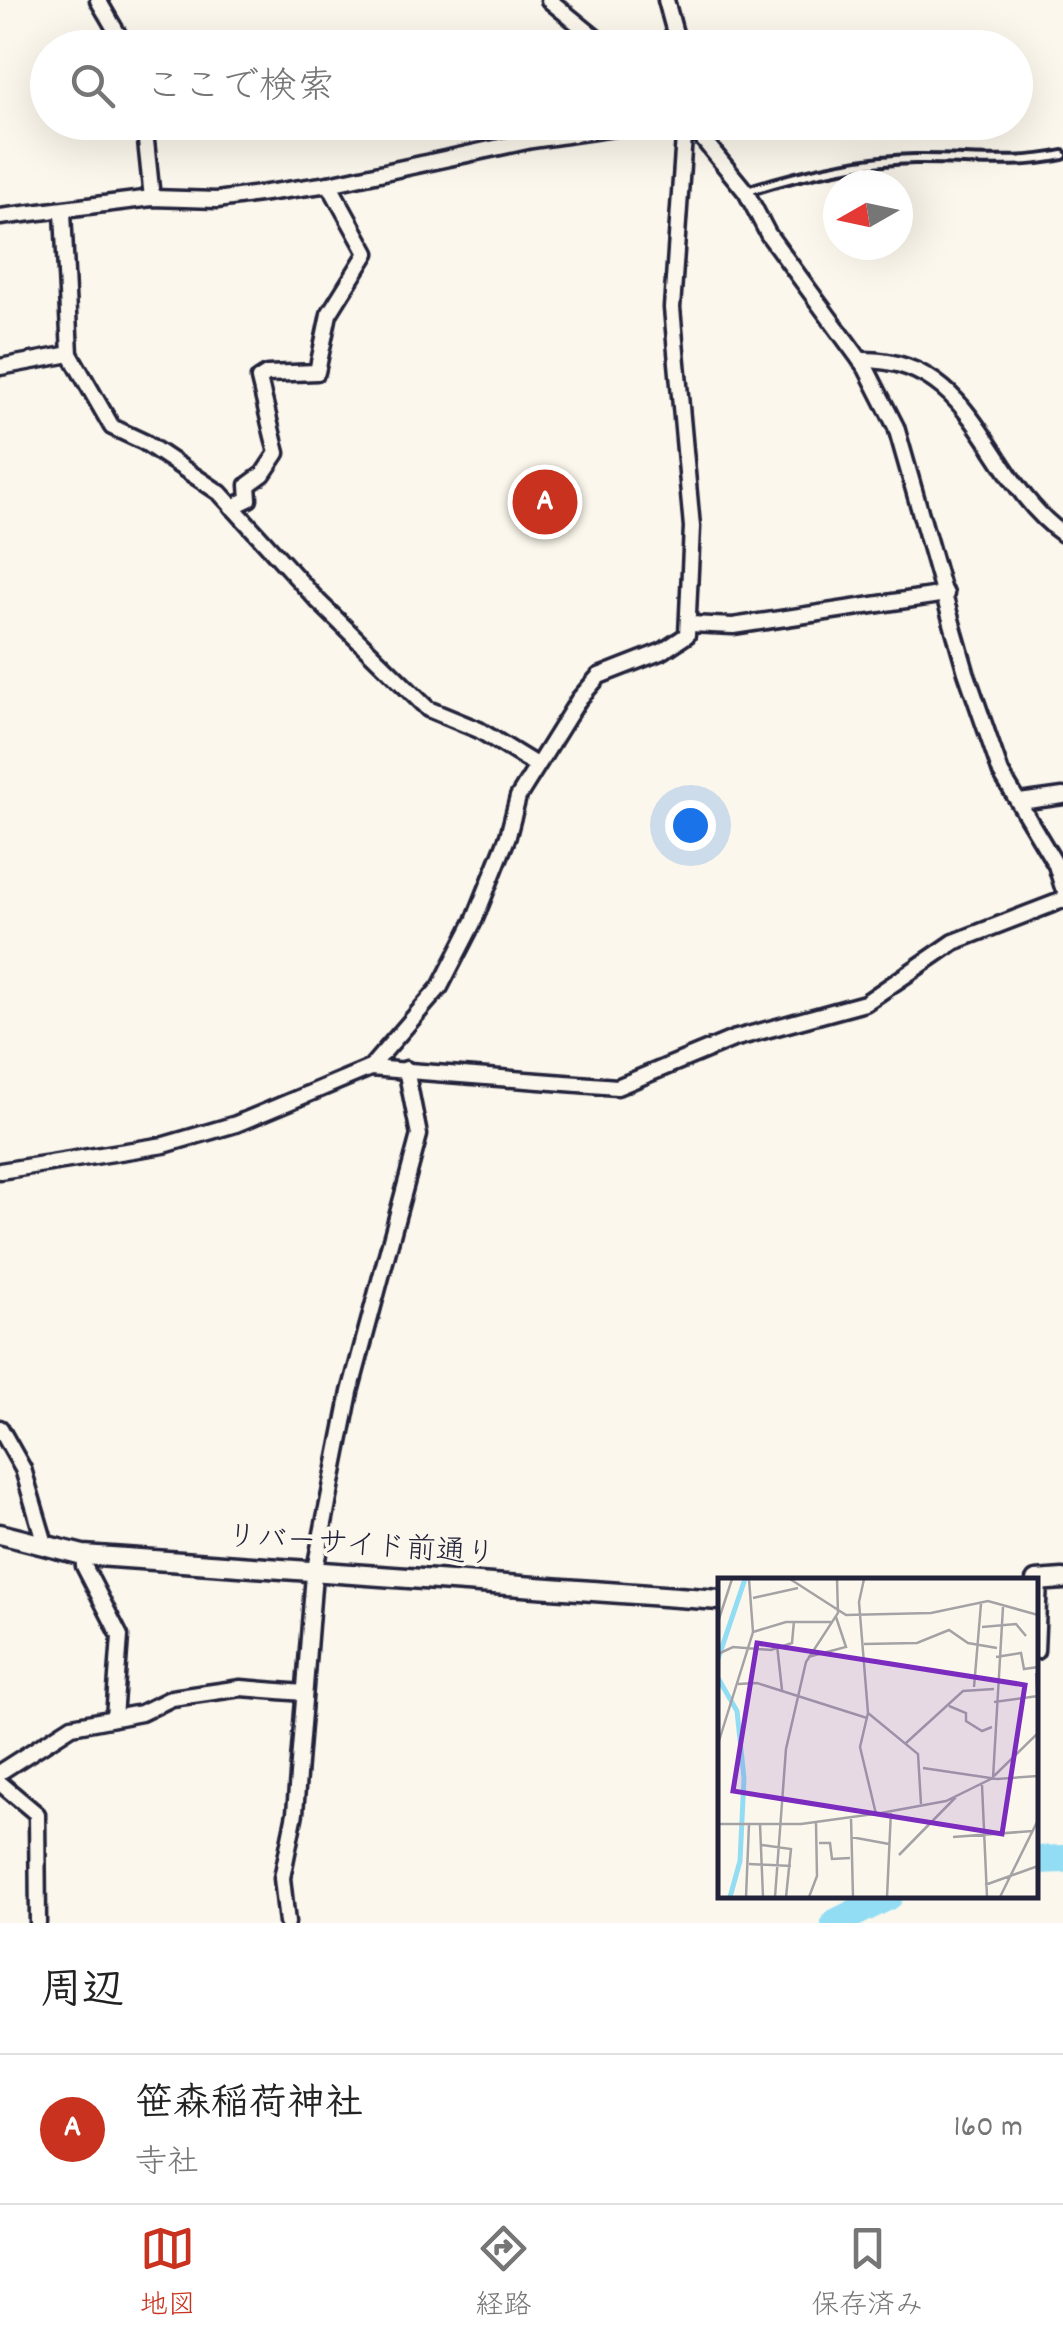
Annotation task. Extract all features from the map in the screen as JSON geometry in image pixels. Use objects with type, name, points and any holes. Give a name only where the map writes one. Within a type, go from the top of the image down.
[{"type":"street","points":[[98,0],[116,30]]},
{"type":"street","points":[[549,0],[586,30]]},
{"type":"street","points":[[666,0],[674,30]]},
{"type":"street","points":[[146,140],[152,198]]},
{"type":"street","points":[[0,217],[152,198],[216,200],[328,184],[532,140]]},
{"type":"street","points":[[370,1068],[440,987],[474,921],[508,836],[518,797],[599,676],[678,644],[687,636],[692,527],[672,308],[686,140]]},
{"type":"street","points":[[702,140],[746,192],[768,234],[860,360],[896,427],[966,672],[996,756],[1056,866],[1063,888]]},
{"type":"street","points":[[232,508],[250,498],[248,485],[263,474],[277,452],[259,380],[267,374],[317,372],[329,314],[367,253],[328,184]]},
{"type":"street","points":[[63,212],[70,354],[112,427],[144,442],[220,494],[318,602],[428,708],[479,730],[536,766]]},
{"type":"street","points":[[0,366],[70,354]]},
{"type":"street","points":[[860,360],[892,359],[928,374],[975,422],[1036,509],[1063,534]]},
{"type":"street","points":[[690,624],[766,622],[946,594]]},
{"type":"street","points":[[1020,802],[1063,796]]},
{"type":"street","points":[[0,1171],[164,1145],[236,1124],[370,1068],[617,1087],[732,1040],[865,1004],[954,942],[1063,900]]},
{"type":"street","points":[[287,1923],[282,1878],[294,1813],[314,1574],[350,1392],[419,1135],[406,1069]]},
{"type":"street","points":[[0,1428],[23,1470],[46,1547]]},
{"type":"street","name":"リバーサイド前通り","points":[[0,1534],[82,1555],[718,1600]]},
{"type":"street","points":[[82,1555],[120,1636],[114,1718]]},
{"type":"street","points":[[1038,1580],[1063,1579]]},
{"type":"street","points":[[0,1772],[72,1726],[202,1692],[241,1688],[304,1693]]},
{"type":"street","points":[[0,1782],[37,1814],[38,1923]]},
{"type":"lane","points":[[746,192],[860,163],[917,159],[974,162],[1063,154]]},
{"type":"building","points":[[561,489],[565,505],[529,514],[525,498]]},
{"type":"waterway","points":[[1038,1860],[1063,1859]]},
{"type":"waterway","points":[[835,1923],[885,1898]]},
{"type":"place","name":"笹森稲荷神社","points":[[545,502]]}]
